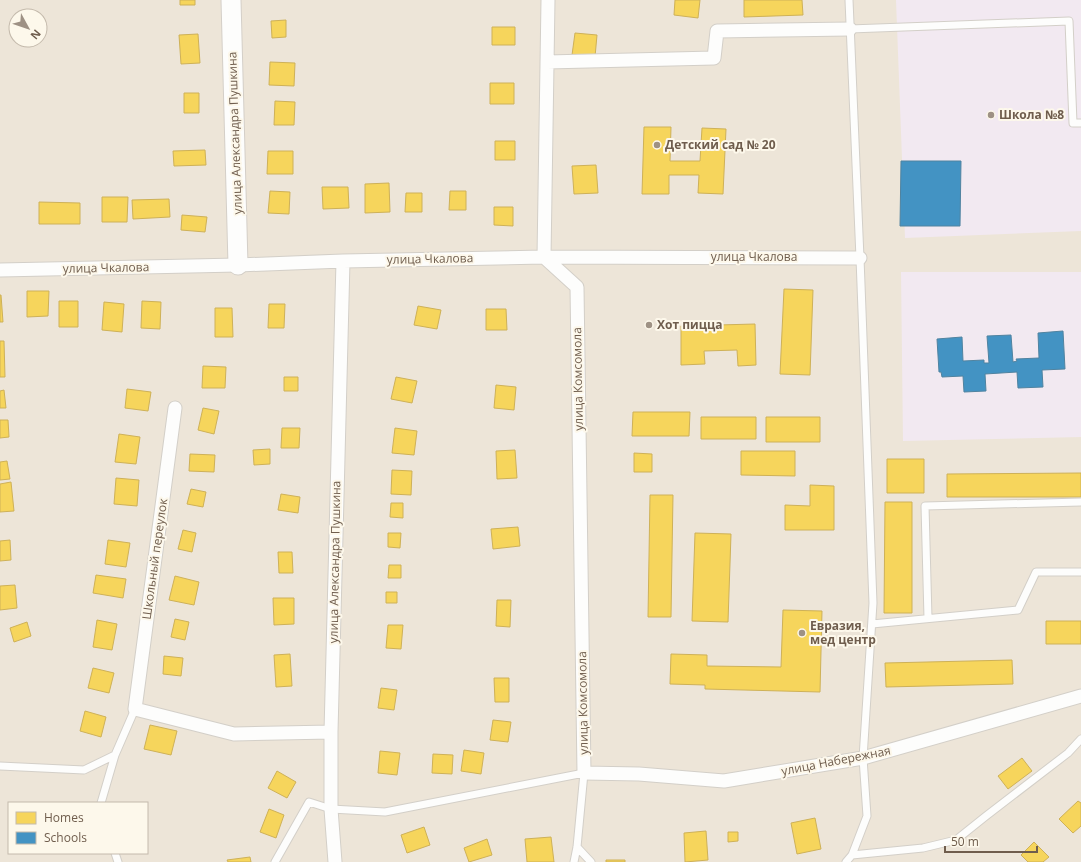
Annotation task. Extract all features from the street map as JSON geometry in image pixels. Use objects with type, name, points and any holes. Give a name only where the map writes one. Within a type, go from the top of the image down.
[{"type":"street","name":"улица Александра Пушкина","points":[[231,0],[238,265]]},
{"type":"street","points":[[544,257],[548,0]]},
{"type":"street","points":[[547,62],[714,58],[717,31],[850,29]]},
{"type":"street","name":"улица Чкалова","points":[[0,270],[544,257],[860,258]]},
{"type":"street","name":"улица Комсомола","points":[[544,257],[577,287],[584,773]]},
{"type":"street","name":"улица Александра Пушкина","points":[[336,862],[331,809],[331,732],[342,261]]},
{"type":"street","name":"Школьный переулок","points":[[135,709],[175,408]]},
{"type":"street","name":"улица Набережная","points":[[584,773],[639,774],[724,781],[863,758],[1081,696]]},
{"type":"street","points":[[135,709],[234,734],[331,732]]},
{"type":"lane","points":[[846,862],[852,855],[867,816],[863,758],[873,603],[849,0]]},
{"type":"lane","points":[[850,29],[1069,21],[1072,123],[1081,123]]},
{"type":"lane","points":[[928,618],[924,506],[1081,502]]},
{"type":"lane","points":[[872,624],[1018,610],[1036,572],[1081,572]]},
{"type":"lane","points":[[101,802],[115,755],[135,709]]},
{"type":"lane","points":[[852,855],[922,848],[956,840],[1068,753],[1081,739]]},
{"type":"lane","points":[[0,766],[84,770],[115,755]]},
{"type":"lane","points":[[274,862],[309,802],[331,809],[385,812],[584,773],[577,847],[574,862]]},
{"type":"lane","points":[[577,847],[592,862]]},
{"type":"shaded area","points":[[0,0],[1081,0],[1081,862],[0,862]]},
{"type":"shaded area","name":"Школа №8","points":[[896,0],[1081,0],[1081,231],[905,238]]},
{"type":"shaded area","points":[[901,272],[1081,272],[1081,437],[903,441]]},
{"type":"building: Homes","points":[[180,0],[195,0],[195,5],[180,5]]},
{"type":"building: Homes","points":[[675,0],[700,0],[698,18],[674,15]]},
{"type":"building: Homes","points":[[744,0],[802,0],[803,15],[744,17]]},
{"type":"building: Homes","points":[[286,20],[286,37],[272,38],[271,21]]},
{"type":"building: Homes","points":[[492,27],[515,27],[515,45],[492,45]]},
{"type":"building: Homes","points":[[575,33],[597,35],[595,57],[572,55]]},
{"type":"building: Homes","points":[[198,34],[200,63],[181,64],[179,35]]},
{"type":"building: Homes","points":[[270,62],[295,63],[294,86],[269,85]]},
{"type":"building: Homes","points":[[490,83],[514,83],[514,104],[490,104]]},
{"type":"building: Homes","points":[[184,93],[199,93],[199,113],[184,113]]},
{"type":"building: Homes","points":[[275,101],[295,102],[294,125],[274,125]]},
{"type":"building: Homes","name":"Детский сад № 20","points":[[644,127],[671,127],[670,161],[700,161],[702,128],[726,129],[723,194],[698,193],[699,175],[669,175],[669,194],[642,194]]},
{"type":"building: Homes","points":[[495,141],[515,141],[515,160],[495,160]]},
{"type":"building: Homes","points":[[205,150],[206,165],[174,166],[173,151]]},
{"type":"building: Homes","points":[[268,151],[293,151],[293,174],[267,174]]},
{"type":"building: Homes","points":[[596,165],[598,193],[574,194],[572,166]]},
{"type":"building: Homes","points":[[389,183],[390,212],[365,213],[365,184]]},
{"type":"building: Homes","points":[[322,187],[348,187],[349,208],[323,209]]},
{"type":"building: Homes","points":[[270,191],[290,192],[289,214],[268,213]]},
{"type":"building: Homes","points":[[450,191],[466,191],[466,210],[449,210]]},
{"type":"building: Homes","points":[[406,193],[422,193],[422,212],[405,212]]},
{"type":"building: Homes","points":[[102,197],[128,197],[127,222],[102,222]]},
{"type":"building: Homes","points":[[169,199],[170,217],[133,219],[132,200]]},
{"type":"building: Homes","points":[[39,202],[80,203],[80,224],[39,224]]},
{"type":"building: Homes","points":[[494,207],[513,207],[513,226],[494,225]]},
{"type":"building: Homes","points":[[182,215],[207,217],[205,232],[181,230]]},
{"type":"building: Homes","points":[[784,289],[813,290],[810,375],[780,374]]},
{"type":"building: Homes","points":[[27,291],[49,291],[48,316],[27,317]]},
{"type":"building: Homes","points":[[1,295],[3,322],[0,322]]},
{"type":"building: Homes","points":[[59,301],[78,301],[78,327],[59,327]]},
{"type":"building: Homes","points":[[142,301],[161,302],[160,329],[141,328]]},
{"type":"building: Homes","points":[[104,302],[124,304],[122,332],[102,330]]},
{"type":"building: Homes","points":[[269,304],[285,304],[284,328],[268,328]]},
{"type":"building: Homes","points":[[418,306],[441,310],[437,329],[414,325]]},
{"type":"building: Homes","points":[[215,308],[232,308],[233,337],[215,337]]},
{"type":"building: Homes","points":[[486,309],[506,309],[507,330],[486,330]]},
{"type":"building: Homes","points":[[755,324],[756,365],[738,366],[737,350],[704,351],[705,364],[681,365],[681,326]]},
{"type":"building: Homes","points":[[0,341],[4,341],[5,377],[0,377]]},
{"type":"building: Homes","points":[[203,366],[226,367],[225,388],[202,388]]},
{"type":"building: Homes","points":[[284,377],[298,377],[298,391],[284,391]]},
{"type":"building: Homes","points":[[396,377],[417,381],[412,403],[391,399]]},
{"type":"building: Homes","points":[[496,385],[516,387],[514,410],[494,408]]},
{"type":"building: Homes","points":[[127,389],[151,392],[148,411],[125,408]]},
{"type":"building: Homes","points":[[4,390],[6,408],[0,408],[0,391]]},
{"type":"building: Homes","points":[[203,408],[219,411],[214,434],[198,430]]},
{"type":"building: Homes","points":[[633,412],[690,412],[689,436],[632,436]]},
{"type":"building: Homes","points":[[701,417],[756,417],[756,439],[701,439]]},
{"type":"building: Homes","points":[[766,417],[820,417],[820,442],[766,442]]},
{"type":"building: Homes","points":[[0,420],[8,420],[9,437],[0,438]]},
{"type":"building: Homes","points":[[282,428],[300,428],[299,448],[281,448]]},
{"type":"building: Homes","points":[[395,428],[417,431],[414,455],[392,453]]},
{"type":"building: Homes","points":[[119,434],[140,437],[136,464],[115,462]]},
{"type":"building: Homes","points":[[270,449],[270,464],[254,465],[253,450]]},
{"type":"building: Homes","points":[[515,450],[517,478],[497,479],[496,451]]},
{"type":"building: Homes","points":[[741,451],[795,451],[795,476],[741,475]]},
{"type":"building: Homes","points":[[634,453],[652,454],[652,472],[634,472]]},
{"type":"building: Homes","points":[[190,454],[215,455],[214,472],[189,471]]},
{"type":"building: Homes","points":[[887,459],[924,459],[924,493],[887,493]]},
{"type":"building: Homes","points":[[7,461],[10,479],[0,480],[0,462]]},
{"type":"building: Homes","points":[[392,470],[412,471],[411,495],[391,494]]},
{"type":"building: Homes","points":[[1081,473],[1081,497],[947,497],[947,474]]},
{"type":"building: Homes","points":[[116,478],[139,480],[137,506],[114,504]]},
{"type":"building: Homes","points":[[11,482],[14,511],[0,512],[0,484]]},
{"type":"building: Homes","points":[[810,485],[834,486],[834,530],[785,530],[785,505],[810,506]]},
{"type":"building: Homes","points":[[191,489],[206,492],[203,507],[187,504]]},
{"type":"building: Homes","points":[[281,494],[300,497],[298,513],[278,510]]},
{"type":"building: Homes","points":[[650,495],[673,495],[671,617],[648,617]]},
{"type":"building: Homes","points":[[885,502],[912,502],[912,613],[884,613]]},
{"type":"building: Homes","points":[[391,503],[403,503],[403,518],[390,517]]},
{"type":"building: Homes","points":[[518,527],[520,546],[493,549],[491,529]]},
{"type":"building: Homes","points":[[183,530],[196,533],[192,552],[178,549]]},
{"type":"building: Homes","points":[[388,533],[401,533],[400,548],[388,547]]},
{"type":"building: Homes","points":[[695,533],[731,534],[728,622],[692,621]]},
{"type":"building: Homes","points":[[10,540],[11,560],[0,561],[0,541]]},
{"type":"building: Homes","points":[[108,540],[130,543],[126,567],[105,564]]},
{"type":"building: Homes","points":[[278,552],[292,552],[293,573],[279,573]]},
{"type":"building: Homes","points":[[389,565],[401,565],[401,578],[388,578]]},
{"type":"building: Homes","points":[[96,575],[126,579],[123,598],[93,593]]},
{"type":"building: Homes","points":[[175,576],[199,582],[194,605],[169,600]]},
{"type":"building: Homes","points":[[15,585],[17,608],[0,610],[0,586]]},
{"type":"building: Homes","points":[[386,592],[397,592],[397,603],[386,603]]},
{"type":"building: Homes","points":[[273,598],[294,598],[294,624],[274,625]]},
{"type":"building: Homes","points":[[497,600],[511,600],[510,627],[496,626]]},
{"type":"building: Homes","name":"Евразия, мед центр","points":[[783,610],[822,611],[820,692],[705,689],[705,685],[670,684],[671,654],[707,655],[707,666],[781,667]]},
{"type":"building: Homes","points":[[175,619],[189,622],[185,640],[171,637]]},
{"type":"building: Homes","points":[[97,620],[117,624],[112,650],[93,647]]},
{"type":"building: Homes","points":[[1046,621],[1081,621],[1081,644],[1046,644]]},
{"type":"building: Homes","points":[[27,622],[31,636],[14,642],[10,628]]},
{"type":"building: Homes","points":[[388,625],[403,625],[401,649],[386,648]]},
{"type":"building: Homes","points":[[290,654],[292,686],[276,687],[274,655]]},
{"type":"building: Homes","points":[[164,656],[183,658],[181,676],[163,674]]},
{"type":"building: Homes","points":[[1012,660],[1013,684],[886,687],[885,663]]},
{"type":"building: Homes","points":[[93,668],[114,673],[109,693],[88,688]]},
{"type":"building: Homes","points":[[494,678],[509,678],[509,702],[495,702]]},
{"type":"building: Homes","points":[[381,688],[397,690],[394,710],[378,708]]},
{"type":"building: Homes","points":[[85,711],[106,717],[101,737],[80,731]]},
{"type":"building: Homes","points":[[493,720],[511,722],[508,742],[490,740]]},
{"type":"building: Homes","points":[[150,725],[177,731],[171,755],[144,749]]},
{"type":"building: Homes","points":[[464,750],[484,753],[481,774],[461,771]]},
{"type":"building: Homes","points":[[380,751],[400,753],[397,775],[378,773]]},
{"type":"building: Homes","points":[[433,754],[453,755],[452,774],[432,773]]},
{"type":"building: Homes","points":[[1022,758],[1032,771],[1008,789],[998,776]]},
{"type":"building: Homes","points":[[277,771],[296,782],[287,798],[268,788]]},
{"type":"building: Homes","points":[[1078,801],[1081,803],[1081,826],[1073,833],[1059,819]]},
{"type":"building: Homes","points":[[269,809],[284,815],[276,838],[260,832]]},
{"type":"building: Homes","points":[[815,818],[821,849],[797,854],[791,823]]},
{"type":"building: Homes","points":[[424,827],[430,845],[407,853],[401,835]]},
{"type":"building: Homes","points":[[706,831],[708,860],[685,862],[684,833]]},
{"type":"building: Homes","points":[[728,832],[738,832],[738,841],[728,842]]},
{"type":"building: Homes","points":[[551,837],[554,862],[527,862],[525,839]]},
{"type":"building: Homes","points":[[487,839],[492,855],[469,862],[464,848]]},
{"type":"building: Homes","points":[[1034,842],[1049,857],[1043,862],[1028,862],[1021,855]]},
{"type":"building: Homes","points":[[250,857],[251,862],[228,862],[227,860]]},
{"type":"building: Homes","points":[[606,860],[625,860],[625,862],[606,862]]},
{"type":"building: Schools","points":[[901,161],[961,161],[960,226],[900,226]]},
{"type":"building: Schools","points":[[1063,331],[1065,369],[1042,370],[1043,387],[1018,388],[1017,372],[985,374],[986,391],[964,392],[963,376],[942,377],[941,372],[939,372],[937,339],[962,337],[963,361],[984,360],[984,363],[989,363],[987,336],[1011,335],[1013,362],[1017,361],[1016,359],[1039,358],[1038,333]]},
{"type":"place","name":"Школа №8","points":[[991,115]]},
{"type":"place","name":"Детский сад № 20","points":[[657,145]]},
{"type":"place","name":"Хот пицца","points":[[649,325]]},
{"type":"place","name":"Евразия, мед центр","points":[[802,633]]}]
